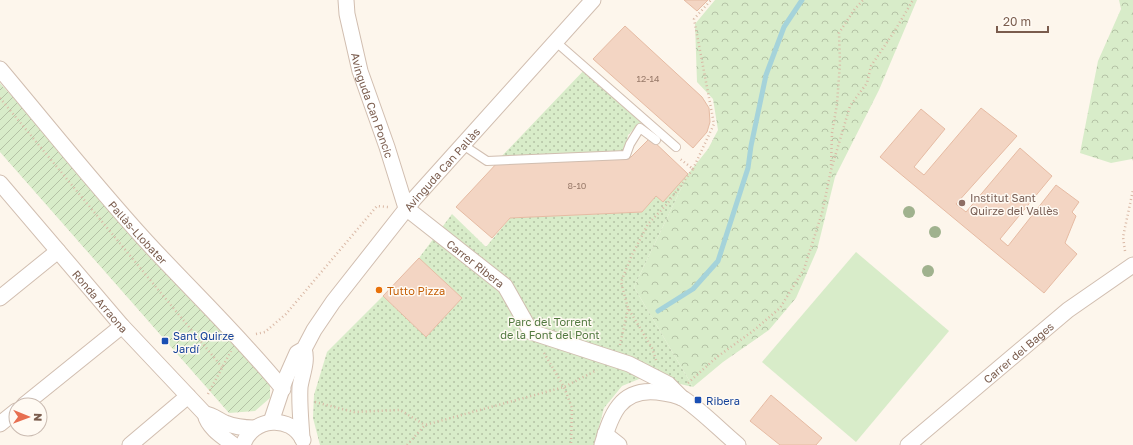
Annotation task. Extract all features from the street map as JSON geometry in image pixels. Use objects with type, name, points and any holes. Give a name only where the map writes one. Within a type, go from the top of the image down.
[{"type":"street","name":"Avinguda Can Poncic","points":[[346,0],[347,14],[360,71],[387,147],[406,208]]},
{"type":"street","name":"Avinguda Can Pallàs","points":[[304,441],[300,398],[306,357],[304,350],[314,330],[333,302],[406,208],[593,0]]},
{"type":"street","name":"Pallàs-Llobater","points":[[0,69],[78,164],[134,228],[238,338],[282,390]]},
{"type":"street","name":"Ronda Arraona","points":[[0,183],[122,326],[203,411],[220,421],[233,426],[254,428],[271,422]]},
{"type":"street","name":"Carrer Ribera","points":[[406,208],[505,286],[531,332]]},
{"type":"street","points":[[0,298],[58,251]]},
{"type":"street","name":"Carrer del Bages","points":[[908,445],[1068,310],[1133,265]]},
{"type":"street","points":[[34,397],[122,326]]},
{"type":"street","points":[[531,332],[629,364],[668,384],[682,398],[738,445]]},
{"type":"street","name":"Avinguda Can Pallàs","points":[[271,422],[296,353],[304,350]]},
{"type":"street","points":[[619,445],[604,440],[619,405],[628,397],[639,392],[650,391],[664,392],[682,398]]},
{"type":"street","points":[[130,445],[188,396]]},
{"type":"street","name":"Ronda Arraona","points":[[203,411],[207,421],[234,445]]},
{"type":"street","points":[[0,424],[8,418]]},
{"type":"street","points":[[271,422],[280,422],[289,425],[297,431],[304,441]]},
{"type":"street","points":[[243,445],[248,435],[254,428]]},
{"type":"lane","points":[[556,42],[676,147]]},
{"type":"lane","points":[[463,144],[487,161],[626,155],[630,144],[640,128],[656,140]]},
{"type":"path","points":[[664,382],[652,348],[628,308],[621,282],[632,255],[648,224],[693,170],[714,124],[694,19],[711,0]]},
{"type":"path","points":[[831,170],[832,134],[837,104],[840,63],[839,33],[854,10],[863,0]]},
{"type":"path","points":[[682,398],[686,385],[695,376],[780,308],[804,269],[822,213],[831,170],[850,106],[867,83],[871,66],[913,0]]},
{"type":"path","points":[[0,98],[222,367]]},
{"type":"path","points":[[656,140],[693,170]]},
{"type":"path","points":[[1125,252],[1123,236],[1133,190]]},
{"type":"path","points":[[203,411],[222,367],[238,338],[265,332],[286,314],[377,206],[406,208]]},
{"type":"path","points":[[407,445],[425,425],[564,387],[617,360],[628,308]]},
{"type":"path","points":[[531,332],[564,387],[572,408],[571,445]]},
{"type":"path","points":[[300,398],[354,412],[400,410],[425,425]]},
{"type":"green space","points":[[715,0],[917,0],[879,90],[835,177],[817,250],[796,298],[769,330],[723,362],[693,387],[634,287],[688,174],[708,149],[718,130],[713,99],[697,82],[695,24]]},
{"type":"green space","points":[[1119,0],[1133,0],[1133,161],[1132,159],[1111,163],[1080,153],[1098,61],[1121,9]]},
{"type":"green space","points":[[587,67],[642,121],[628,135],[625,153],[500,158]]},
{"type":"green space","points":[[0,83],[270,384],[270,398],[255,411],[229,413],[0,152]]},
{"type":"green space","name":"Parc del Torrent de la Font del Pont","points":[[688,174],[634,287],[693,387],[659,379],[639,379],[622,386],[604,408],[594,445],[320,445],[313,418],[314,395],[327,352],[383,296],[426,337],[462,298],[419,258],[452,214],[486,247],[510,218],[642,212],[656,196],[663,201]]},
{"type":"green space","points":[[856,252],[949,331],[856,442],[762,362]]},
{"type":"building","points":[[684,0],[708,0],[697,11]]},
{"type":"building","points":[[625,26],[702,97],[709,108],[710,122],[707,132],[693,148],[593,59]]},
{"type":"building","points":[[981,108],[1017,136],[956,204],[966,212],[1020,148],[1052,176],[1000,239],[1008,246],[1056,185],[1079,202],[1072,212],[1076,216],[1065,243],[1077,254],[1044,293],[880,157],[921,109],[945,129],[914,167],[924,175]]},
{"type":"building","points":[[650,138],[688,174],[663,202],[656,196],[642,212],[510,218],[492,238],[456,207],[498,162],[631,157]]},
{"type":"building","points":[[419,258],[462,298],[426,337],[383,296]]},
{"type":"building","points":[[771,395],[822,438],[816,445],[780,445],[750,421]]},
{"type":"waterway","points":[[658,311],[693,289],[718,261],[748,168],[751,146],[766,75],[784,27],[802,0]]},
{"type":"place","name":"Institut Sant Quirze del Vallès","points":[[962,203]]},
{"type":"place","name":"Tutto Pizza","points":[[379,290]]},
{"type":"place","name":"Sant Quirze Jardí","points":[[165,341]]},
{"type":"place","name":"Ribera","points":[[698,400]]}]
